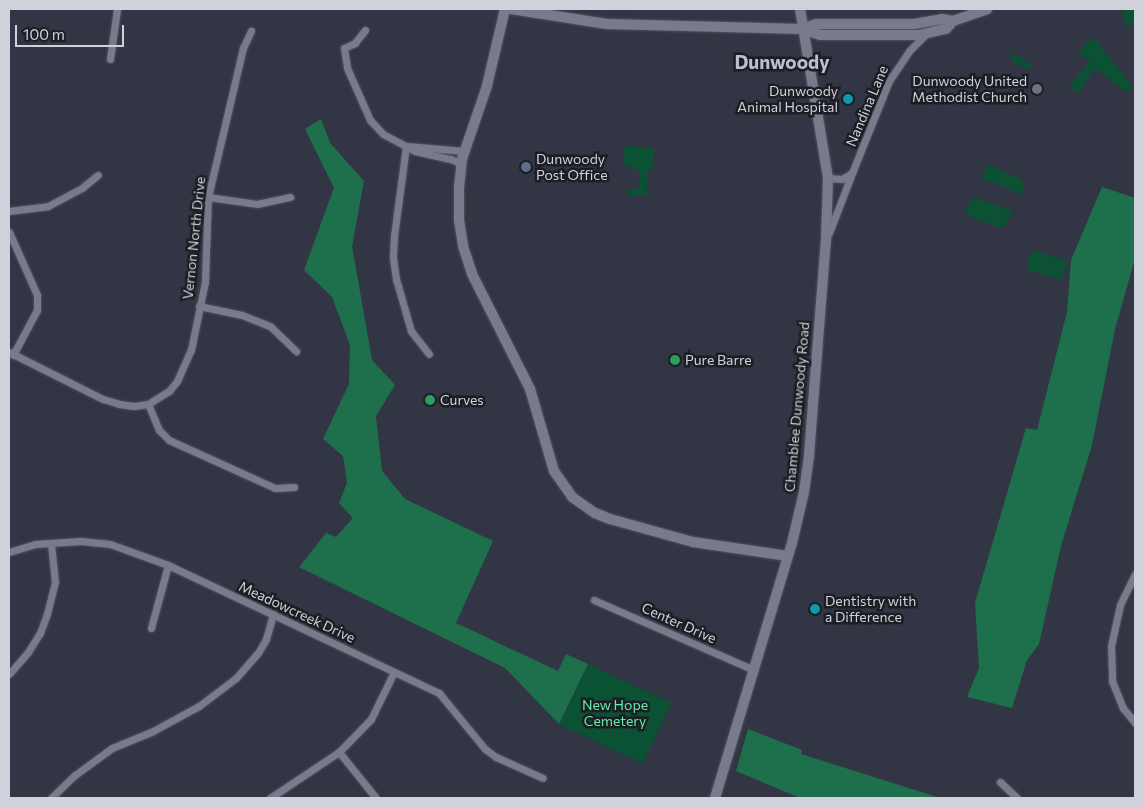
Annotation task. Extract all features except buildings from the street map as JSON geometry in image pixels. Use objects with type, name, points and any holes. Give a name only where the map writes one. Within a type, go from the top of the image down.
[{"type":"street","points":[[110,59],[117,9]]},
{"type":"street","points":[[505,9],[487,86],[464,151],[459,220],[463,246],[472,274],[525,376],[534,399],[548,456],[559,480],[572,497],[603,516],[648,531],[693,542],[788,556]]},
{"type":"street","points":[[511,9],[608,24],[802,29],[820,35],[926,34],[946,29],[953,21],[987,9]]},
{"type":"street","name":"Chamblee Dunwoody Road","points":[[715,798],[788,556],[803,498],[809,455],[826,241],[828,178],[800,9]]},
{"type":"street","points":[[802,29],[816,24],[914,24],[942,19],[953,21]]},
{"type":"street","points":[[365,30],[355,43],[344,48],[347,68],[370,120],[383,134],[415,151],[451,159],[462,164]]},
{"type":"street","name":"Vernon North Drive","points":[[148,404],[168,391],[185,367],[191,350],[205,282],[208,197],[243,48],[251,31]]},
{"type":"street","name":"Nandina Lane","points":[[826,241],[889,81],[909,51],[926,34]]},
{"type":"street","points":[[898,35],[906,42],[909,51]]},
{"type":"street","points":[[406,146],[464,151]]},
{"type":"street","points":[[406,146],[394,236],[393,258],[396,279],[411,332],[429,354]]},
{"type":"street","points":[[828,178],[842,179],[852,173]]},
{"type":"street","points":[[9,211],[48,206],[98,175]]},
{"type":"street","points":[[208,197],[257,204],[290,197]]},
{"type":"street","points":[[9,232],[37,295],[37,310],[11,354],[103,399],[134,406],[148,404],[159,430],[169,440],[275,488],[294,487]]},
{"type":"street","points":[[199,306],[242,315],[271,327],[296,351]]},
{"type":"street","name":"Meadowcreek Drive","points":[[9,552],[35,544],[81,541],[110,544],[138,552],[439,693],[485,749],[496,757],[543,778]]},
{"type":"street","points":[[9,674],[28,652],[40,633],[47,614],[55,582],[51,543]]},
{"type":"street","points":[[151,628],[168,565]]},
{"type":"street","points":[[1135,574],[1120,605],[1111,646],[1112,681],[1123,708],[1135,723]]},
{"type":"street","name":"Center Drive","points":[[594,600],[754,670]]},
{"type":"street","points":[[51,798],[75,775],[112,748],[153,731],[191,710],[236,678],[262,646],[273,614]]},
{"type":"street","points":[[270,798],[340,752],[371,718],[394,672]]},
{"type":"street","points":[[340,752],[376,798]]},
{"type":"street","points":[[1000,782],[1017,798]]},
{"type":"green space","points":[[1122,9],[1135,9],[1135,24],[1126,26]]},
{"type":"green space","points":[[1091,38],[1099,44],[1133,87],[1128,93],[1095,68],[1079,93],[1069,86],[1090,62],[1081,55],[1081,49]]},
{"type":"green space","points":[[1014,53],[1031,65],[1027,71],[1010,59]]},
{"type":"green space","points":[[321,119],[330,143],[364,181],[352,246],[372,360],[395,385],[376,416],[382,471],[405,499],[493,541],[456,623],[558,671],[566,654],[588,664],[559,724],[505,668],[299,567],[326,533],[336,537],[353,518],[339,503],[347,483],[343,456],[323,439],[349,384],[350,345],[332,297],[304,270],[334,188],[305,129]]},
{"type":"green space","points":[[625,146],[654,148],[654,166],[653,170],[648,170],[646,196],[628,195],[628,189],[639,189],[639,170],[632,169],[632,166],[623,166]]},
{"type":"green space","points":[[987,164],[1022,180],[1024,188],[1021,195],[998,184],[983,180]]},
{"type":"green space","points":[[1102,187],[1135,198],[1135,259],[1115,329],[1092,445],[1061,546],[1039,644],[1027,660],[1012,708],[967,697],[979,668],[975,603],[1026,428],[1037,430],[1067,312],[1071,260]]},
{"type":"green space","points":[[974,197],[1012,211],[1006,224],[1000,228],[975,219],[964,212]]},
{"type":"green space","points":[[1032,250],[1067,261],[1062,280],[1026,269]]},
{"type":"green space","name":"New Hope Cemetery","points":[[588,664],[671,703],[643,764],[560,725]]},
{"type":"green space","points":[[748,729],[802,750],[801,754],[937,797],[800,798],[736,771]]},
{"type":"place","name":"Dunwoody United Methodist Church","points":[[1037,89]]},
{"type":"place","name":"Dunwoody Animal Hospital","points":[[848,99]]},
{"type":"place","name":"Dunwoody Post Office","points":[[526,167]]},
{"type":"place","name":"Pure Barre","points":[[675,360]]},
{"type":"place","name":"Curves","points":[[430,400]]},
{"type":"place","name":"Dentistry with a Difference","points":[[815,609]]},
{"type":"district","name":"Dunwoody","points":[[782,62]]}]
